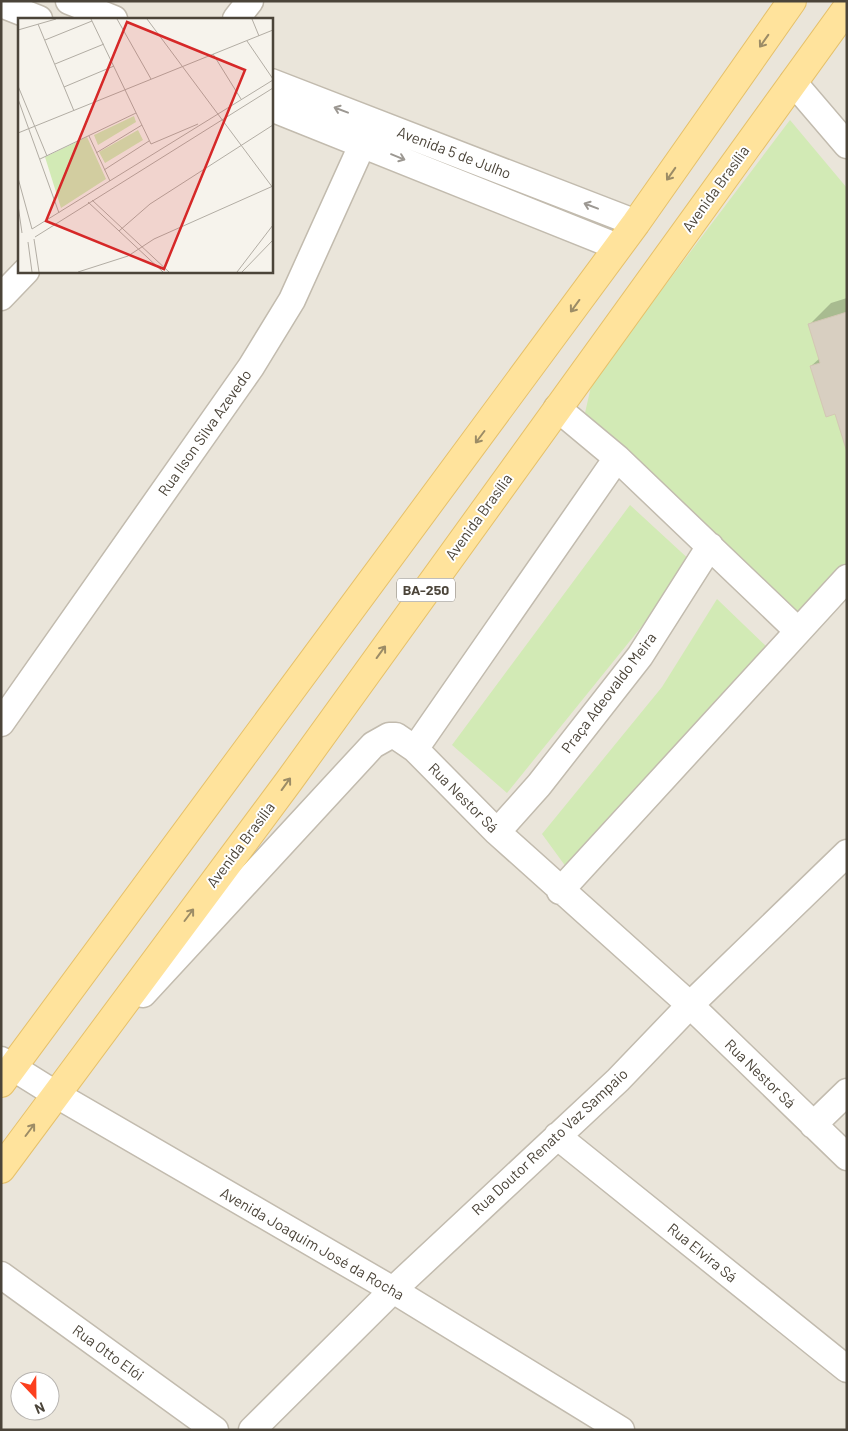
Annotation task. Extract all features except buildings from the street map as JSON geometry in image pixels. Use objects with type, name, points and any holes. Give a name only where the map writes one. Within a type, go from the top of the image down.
[{"type":"main road","name":"BA-250","points":[[5,1070],[485,431],[636,223],[792,1]]},
{"type":"main road","name":"Avenida Brasília","points":[[1,1169],[294,773],[847,8]]},
{"type":"street","points":[[70,1],[112,18]]},
{"type":"street","points":[[237,18],[250,1]]},
{"type":"street","points":[[7,4],[37,18]]},
{"type":"street","points":[[793,82],[847,145]]},
{"type":"street","name":"Avenida 5 de Julho","points":[[272,83],[367,132],[618,247]]},
{"type":"street","name":"Avenida 5 de Julho","points":[[272,108],[367,132],[636,223]]},
{"type":"street","name":"Rua Ilson Silva Azevedo","points":[[1,723],[251,367],[292,300],[367,132]]},
{"type":"street","points":[[1,297],[25,272]]},
{"type":"street","points":[[557,408],[617,458],[798,631]]},
{"type":"street","points":[[415,749],[617,458]]},
{"type":"street","name":"Praça Adeovaldo Meira","points":[[497,832],[573,743],[640,656],[710,546]]},
{"type":"street","points":[[560,891],[847,578]]},
{"type":"street","name":"Rua Nestor Sá","points":[[95,1042],[193,940],[372,745],[389,736],[396,736],[415,749],[497,832],[560,891],[690,1006],[813,1126],[847,1156]]},
{"type":"street","name":"Rua Doutor Renato Vaz Sampaio","points":[[252,1430],[393,1290],[618,1080],[690,1006],[847,853]]},
{"type":"street","name":"Avenida Joaquim José da Rocha","points":[[5,1070],[57,1095],[393,1290],[621,1430]]},
{"type":"street","points":[[813,1126],[847,1092]]},
{"type":"street","name":"Rua Elvira Sá","points":[[558,1136],[847,1369]]},
{"type":"street","name":"Rua Otto Elói","points":[[1,1275],[215,1430]]},
{"type":"shaded area","points":[[1,1],[847,1],[847,1430],[1,1430]]},
{"type":"green space","points":[[790,120],[847,188],[847,576],[806,620],[585,413],[592,382]]},
{"type":"green space","points":[[630,505],[693,563],[507,793],[452,745]]},
{"type":"green space","points":[[717,599],[769,649],[569,871],[542,834],[662,687]]}]
